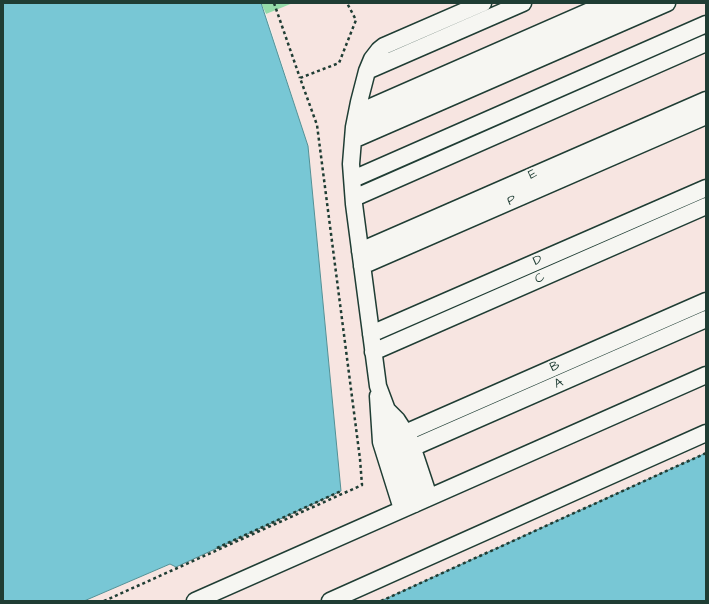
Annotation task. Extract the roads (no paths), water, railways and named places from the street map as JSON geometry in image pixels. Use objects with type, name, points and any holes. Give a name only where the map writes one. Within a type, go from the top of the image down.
[{"type":"lane","points":[[415,503],[381,442],[378,412],[378,386],[354,198],[352,164],[355,127],[372,58],[379,50],[384,46],[483,3]]},
{"type":"lane","points":[[368,71],[523,3]]},
{"type":"lane","points":[[355,127],[608,3]]},
{"type":"lane","points":[[355,127],[638,3]]},
{"type":"lane","points":[[355,127],[667,3]]},
{"type":"lane","points":[[353,179],[706,24]]},
{"type":"lane","points":[[354,198],[706,43]]},
{"type":"lane","name":"E","points":[[361,259],[706,100]]},
{"type":"lane","name":"P","points":[[361,259],[706,116]]},
{"type":"lane","name":"D","points":[[371,334],[706,188]]},
{"type":"lane","name":"C","points":[[373,352],[706,206]]},
{"type":"lane","name":"B","points":[[405,432],[706,301]]},
{"type":"lane","name":"A","points":[[412,448],[706,319]]},
{"type":"lane","points":[[195,601],[706,375]]},
{"type":"lane","points":[[378,386],[387,410],[415,503]]},
{"type":"lane","points":[[387,410],[397,420],[405,432],[412,448],[415,503]]},
{"type":"lane","points":[[330,601],[706,433]]},
{"type":"water","points":[[3,3],[261,3],[308,146],[341,491],[176,567],[170,564],[84,601],[3,601]]},
{"type":"water","points":[[706,453],[706,601],[381,601]]}]
